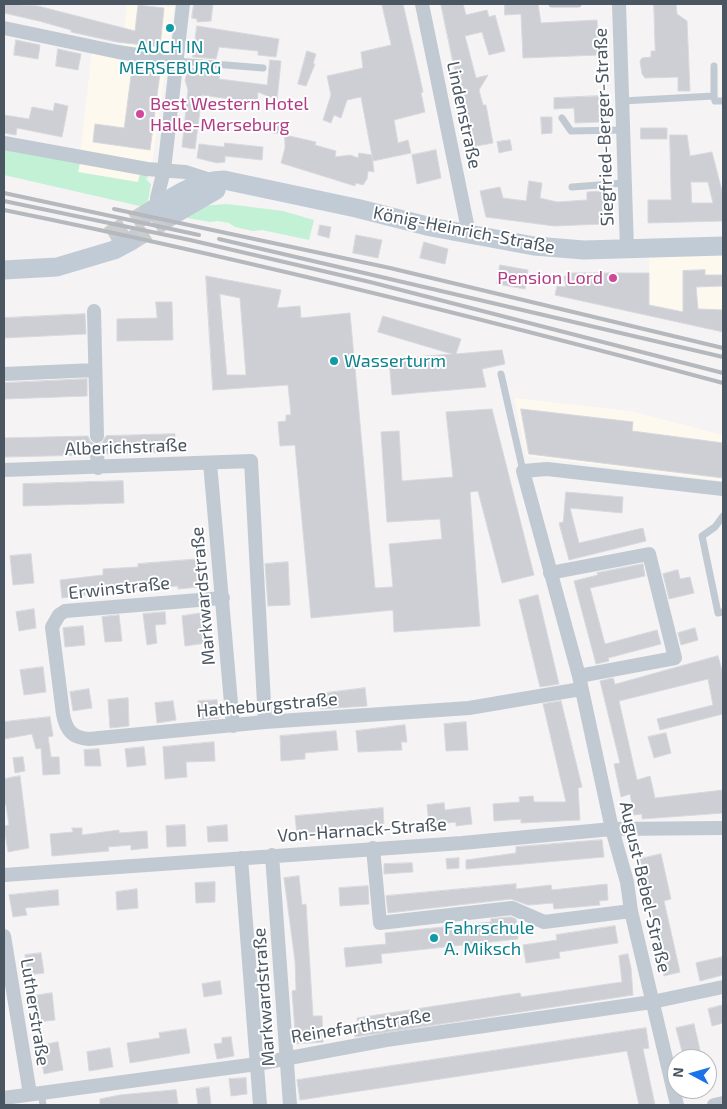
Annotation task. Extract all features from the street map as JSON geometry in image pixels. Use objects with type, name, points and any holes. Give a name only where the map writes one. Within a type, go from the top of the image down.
[{"type":"main road","name":"König-Heinrich-Straße","points":[[210,180],[274,190],[469,234],[558,249],[723,246]]},
{"type":"main road","points":[[160,211],[182,191],[210,180]]},
{"type":"main road","name":"König-Heinrich-Straße","points":[[160,211],[236,184]]},
{"type":"main road","points":[[93,255],[109,236]]},
{"type":"main road","points":[[4,270],[57,267],[114,250],[131,241]]},
{"type":"street","points":[[160,211],[157,198],[164,170],[183,4]]},
{"type":"street","name":"Lindenstraße","points":[[422,4],[469,234]]},
{"type":"street","name":"Siegfried-Berger-Straße","points":[[619,4],[627,249]]},
{"type":"street","points":[[4,28],[118,52],[177,60]]},
{"type":"street","name":"König-Heinrich-Straße","points":[[4,143],[185,172],[210,180]]},
{"type":"street","points":[[94,311],[97,436]]},
{"type":"street","points":[[4,374],[96,370]]},
{"type":"street","name":"Alberichstraße","points":[[4,470],[97,461],[210,463],[250,461],[265,722]]},
{"type":"street","name":"Markwardstraße","points":[[210,463],[233,726]]},
{"type":"street","points":[[523,471],[547,469],[723,489]]},
{"type":"street","name":"August-Bebel-Straße","points":[[523,471],[580,682],[612,829],[627,882],[631,911],[677,1105]]},
{"type":"street","points":[[550,574],[649,554],[674,658],[580,682]]},
{"type":"street","name":"Erwinstraße","points":[[54,622],[65,611],[223,598]]},
{"type":"street","name":"Hatheburgstraße","points":[[54,622],[52,627],[65,725],[72,734],[79,738],[265,722],[469,708],[580,682]]},
{"type":"street","name":"Von-Harnack-Straße","points":[[4,875],[612,829],[723,828]]},
{"type":"street","points":[[373,848],[380,923],[512,908],[544,922],[631,911]]},
{"type":"street","name":"Markwardstraße","points":[[272,855],[290,1105]]},
{"type":"street","name":"Markwardstraße","points":[[241,858],[260,1105]]},
{"type":"street","name":"Lutherstraße","points":[[4,936],[8,988],[38,1097]]},
{"type":"street","name":"Reinefarthstraße","points":[[4,1098],[38,1097],[257,1064],[287,1057],[396,1039],[652,1002],[723,987]]},
{"type":"street","points":[[714,1105],[723,1103]]},
{"type":"lane","points":[[552,4],[578,4]]},
{"type":"lane","points":[[177,60],[263,68]]},
{"type":"lane","points":[[714,66],[714,96],[716,101],[723,101]]},
{"type":"lane","points":[[622,101],[714,96]]},
{"type":"lane","points":[[562,118],[571,131],[623,130]]},
{"type":"lane","points":[[572,187],[625,184]]},
{"type":"lane","points":[[501,374],[523,471]]},
{"type":"lane","points":[[723,516],[715,527],[702,536],[718,612],[723,612]]},
{"type":"shaded area","points":[[127,4],[174,7],[152,164],[139,182],[78,172],[92,51],[121,55]]},
{"type":"shaded area","points":[[723,251],[723,332],[645,315],[645,304],[649,292],[649,252]]},
{"type":"shaded area","points":[[514,398],[630,411],[723,435],[723,481],[527,456]]},
{"type":"green space","points":[[4,149],[80,163],[78,172],[138,182],[140,174],[148,176],[146,179],[151,184],[148,201],[144,207],[4,175]]},
{"type":"green space","points":[[227,204],[283,211],[314,220],[309,240],[262,230],[253,231],[218,221],[210,222],[182,217],[200,206]]},
{"type":"building","points":[[4,4],[38,6],[135,31],[138,5],[164,8],[160,47],[117,42],[71,32],[71,30],[4,13]]},
{"type":"building","points":[[194,4],[213,4],[211,21],[197,22],[197,19],[192,18]]},
{"type":"building","points":[[382,4],[403,4],[423,92],[421,93],[425,112],[394,120],[398,143],[408,140],[411,153],[373,161],[361,97],[347,100],[341,118],[334,115],[331,123],[323,120],[331,95],[327,76],[363,68],[361,52],[391,45]]},
{"type":"building","points":[[441,4],[463,4],[466,15],[487,10],[489,17],[495,15],[505,51],[489,55],[482,32],[465,36],[476,78],[488,75],[479,90],[483,105],[486,105],[493,143],[471,147]]},
{"type":"building","points":[[505,4],[538,4],[541,23],[597,20],[599,55],[523,58],[521,14],[505,15]]},
{"type":"building","points":[[654,4],[676,4],[677,14],[687,21],[690,91],[678,91],[678,77],[645,78],[642,74],[640,61],[642,58],[651,57],[651,51],[655,51]]},
{"type":"building","points":[[197,26],[279,39],[276,57],[258,55],[258,51],[219,47],[216,59],[193,57]]},
{"type":"building","points":[[16,40],[40,45],[38,59],[14,55]]},
{"type":"building","points":[[58,49],[81,54],[78,70],[56,66]]},
{"type":"building","points":[[307,51],[316,54],[313,64],[315,64],[306,86],[298,84]]},
{"type":"building","points":[[270,60],[281,61],[277,100],[258,92],[257,103],[202,95],[195,149],[182,147],[188,90],[185,80],[188,70],[192,71],[192,68],[214,69],[214,73],[220,73],[219,79],[267,85]]},
{"type":"building","name":"Best Western Hotel Halle-Merseburg","points":[[133,63],[144,65],[143,71],[160,73],[150,150],[93,142],[95,124],[124,128]]},
{"type":"building","points":[[600,96],[602,109],[599,122],[575,123],[574,108],[554,109],[554,98]]},
{"type":"building","points":[[55,103],[68,106],[62,137],[17,128],[16,135],[4,133],[4,115],[29,119],[32,107],[53,111]]},
{"type":"building","points":[[541,117],[552,117],[552,133],[542,134]]},
{"type":"building","points":[[263,121],[284,124],[283,134],[261,131]]},
{"type":"building","points":[[641,128],[667,128],[667,139],[641,139]]},
{"type":"building","points":[[285,135],[316,142],[315,145],[336,151],[335,157],[350,155],[358,158],[359,153],[372,155],[374,172],[368,171],[367,179],[363,185],[356,183],[355,186],[281,163],[285,148]]},
{"type":"building","points":[[670,135],[687,135],[690,156],[712,152],[723,195],[723,221],[648,223],[648,200],[671,200]],"holes":[[[691,182],[708,182],[713,203],[692,203]]]},
{"type":"building","points":[[510,140],[512,150],[499,153],[497,142]]},
{"type":"building","points":[[225,143],[263,147],[262,160],[225,156],[225,162],[217,163],[197,158],[199,144],[224,147]]},
{"type":"building","points":[[436,150],[441,178],[417,184],[412,155]]},
{"type":"building","points":[[529,181],[542,183],[540,198],[557,202],[587,200],[587,192],[603,191],[603,224],[554,226],[486,217],[480,191],[500,187],[503,198],[526,201]]},
{"type":"building","points":[[320,225],[331,227],[329,238],[318,235]]},
{"type":"building","points":[[356,235],[382,240],[378,258],[353,253]]},
{"type":"building","points":[[424,242],[448,249],[445,264],[420,258]]},
{"type":"building","points":[[500,265],[528,270],[525,289],[497,284]]},
{"type":"building","points":[[705,270],[705,275],[723,275],[722,286],[696,287],[698,309],[723,310],[723,332],[555,295],[557,286],[566,287],[564,277],[568,273],[649,273],[649,305],[683,312],[683,271]]},
{"type":"building","points":[[206,276],[281,290],[277,308],[300,306],[301,318],[350,313],[375,588],[393,587],[389,544],[442,539],[440,519],[387,522],[381,432],[399,431],[402,481],[453,477],[446,412],[492,409],[534,575],[502,583],[478,491],[470,492],[480,626],[394,632],[393,610],[311,618],[295,445],[280,446],[278,422],[286,421],[286,415],[291,415],[288,385],[213,390]],"holes":[[[220,294],[240,298],[246,375],[227,375]]]},
{"type":"building","points":[[156,302],[172,302],[173,340],[117,341],[117,319],[157,318]]},
{"type":"building","points":[[85,314],[86,334],[4,338],[4,318]]},
{"type":"building","points":[[383,316],[461,339],[456,354],[502,350],[505,364],[482,369],[486,387],[392,395],[389,359],[452,354],[378,332]]},
{"type":"building","points":[[87,379],[87,396],[4,399],[4,383]]},
{"type":"building","points":[[521,409],[633,422],[632,431],[723,443],[723,478],[529,454]]},
{"type":"building","points":[[175,434],[175,452],[106,454],[104,449],[97,445],[102,443],[106,436]]},
{"type":"building","points":[[88,436],[90,441],[97,445],[92,447],[88,455],[4,457],[4,438]]},
{"type":"building","points":[[123,481],[124,503],[23,506],[23,484]]},
{"type":"building","points":[[566,492],[623,497],[622,513],[570,508],[579,543],[643,528],[646,541],[569,560],[559,523],[563,522]]},
{"type":"building","points":[[31,554],[34,583],[13,585],[10,556]]},
{"type":"building","points":[[200,559],[201,580],[199,580],[199,587],[178,589],[178,586],[129,589],[62,598],[60,580],[103,575],[103,569],[138,567],[138,564]]},
{"type":"building","points":[[288,562],[290,605],[268,606],[265,564]]},
{"type":"building","points":[[643,564],[645,576],[590,588],[605,644],[657,630],[661,644],[608,658],[609,661],[596,664],[574,581],[598,575],[597,573]]},
{"type":"building","points":[[678,570],[680,579],[690,577],[694,593],[669,599],[663,574]]},
{"type":"building","points":[[538,595],[559,684],[540,687],[519,600]]},
{"type":"building","points":[[34,609],[36,628],[19,631],[16,612]]},
{"type":"building","points":[[165,612],[166,624],[155,625],[157,643],[147,645],[143,614]]},
{"type":"building","points":[[203,613],[207,643],[185,646],[182,616]]},
{"type":"building","points":[[119,615],[122,641],[105,642],[102,617]]},
{"type":"building","points":[[83,626],[85,645],[65,647],[63,628]]},
{"type":"building","points":[[695,628],[698,640],[681,645],[678,633]]},
{"type":"building","points":[[718,656],[723,674],[723,714],[660,730],[657,719],[713,705],[708,679],[619,701],[637,780],[650,776],[655,798],[723,790],[723,813],[642,819],[642,814],[634,815],[630,794],[621,797],[614,764],[620,763],[600,681],[613,678],[615,684]]},
{"type":"building","points":[[43,667],[46,692],[24,695],[20,670]]},
{"type":"building","points":[[365,688],[367,706],[320,709],[318,694]]},
{"type":"building","points":[[89,689],[92,708],[73,711],[70,692]]},
{"type":"building","points":[[128,698],[129,726],[110,728],[108,700]]},
{"type":"building","points":[[217,700],[219,718],[200,720],[198,701]]},
{"type":"building","points":[[173,701],[176,720],[157,723],[155,703]]},
{"type":"building","points":[[561,701],[582,787],[578,788],[580,820],[521,823],[521,819],[494,821],[493,804],[520,802],[519,797],[533,796],[534,802],[566,802],[543,704]]},
{"type":"building","points":[[50,717],[53,736],[48,737],[51,757],[59,757],[60,774],[43,775],[41,748],[36,749],[32,734],[4,739],[4,722]]},
{"type":"building","points":[[466,722],[468,750],[446,751],[444,724]]},
{"type":"building","points":[[405,725],[407,742],[401,742],[402,750],[358,752],[356,731]]},
{"type":"building","points":[[336,731],[338,750],[305,753],[305,759],[281,761],[280,736]]},
{"type":"building","points":[[666,733],[671,753],[654,758],[648,737]]},
{"type":"building","points":[[214,742],[215,761],[186,762],[187,777],[165,779],[163,747]]},
{"type":"building","points":[[144,747],[146,765],[127,767],[125,749]]},
{"type":"building","points":[[99,749],[101,766],[85,766],[84,750]]},
{"type":"building","points":[[23,757],[25,771],[15,773],[13,758]]},
{"type":"building","points":[[20,776],[29,848],[8,852],[4,826],[9,825],[6,805],[4,805],[4,779]]},
{"type":"building","points":[[444,803],[445,810],[470,807],[472,824],[456,826],[456,822],[429,825],[427,805]]},
{"type":"building","points":[[383,808],[384,829],[359,831],[359,829],[297,835],[295,816]]},
{"type":"building","points":[[185,825],[186,846],[167,847],[166,826]]},
{"type":"building","points":[[227,825],[228,841],[208,842],[207,827]]},
{"type":"building","points":[[72,828],[82,828],[82,835],[119,830],[119,833],[147,831],[148,848],[131,850],[131,845],[108,847],[109,851],[52,856],[50,834],[73,832]]},
{"type":"building","points":[[602,840],[604,857],[466,869],[466,860],[516,853],[516,847]]},
{"type":"building","points":[[661,854],[671,899],[664,901],[680,972],[664,976],[640,859]]},
{"type":"building","points":[[459,858],[459,868],[447,869],[446,859]]},
{"type":"building","points":[[412,863],[413,872],[384,874],[384,864]]},
{"type":"building","points":[[299,876],[302,905],[306,904],[313,1016],[322,1016],[323,1042],[296,1044],[292,991],[296,990],[295,961],[284,878]]},
{"type":"building","points":[[215,882],[215,902],[196,903],[195,883]]},
{"type":"building","points":[[516,884],[516,889],[551,885],[552,890],[607,884],[608,900],[599,901],[600,905],[554,909],[553,903],[528,905],[511,899],[388,913],[386,896]]},
{"type":"building","points":[[368,886],[369,904],[340,906],[339,888]]},
{"type":"building","points":[[137,889],[138,908],[117,910],[116,892]]},
{"type":"building","points":[[58,890],[59,905],[25,908],[27,915],[13,917],[9,895]]},
{"type":"building","points":[[511,917],[516,919],[518,939],[381,954],[382,963],[346,967],[344,948],[386,944],[385,933],[491,922],[491,919]]},
{"type":"building","points":[[615,926],[618,943],[559,952],[560,958],[526,963],[523,945],[557,940],[556,935]]},
{"type":"building","points":[[41,953],[44,973],[28,975],[25,955]]},
{"type":"building","points":[[628,954],[633,995],[355,1037],[354,1027],[358,1026],[357,1018],[520,993],[521,997],[622,982],[619,956]]},
{"type":"building","points":[[723,957],[723,975],[700,981],[696,963]]},
{"type":"building","points":[[220,981],[222,994],[204,997],[202,984]]},
{"type":"building","points":[[52,993],[55,1020],[37,1022],[33,996]]},
{"type":"building","points":[[723,1005],[723,1023],[712,1026],[708,1009]]},
{"type":"building","points":[[694,1024],[700,1049],[681,1049],[676,1028]]},
{"type":"building","points":[[646,1028],[649,1048],[643,1049],[655,1105],[639,1105],[627,1051],[300,1100],[297,1080]]},
{"type":"building","points":[[186,1029],[190,1053],[130,1063],[127,1043],[160,1038],[159,1033]]},
{"type":"building","points":[[231,1037],[234,1056],[217,1059],[214,1044],[222,1043],[222,1038]]},
{"type":"building","points":[[58,1042],[63,1070],[44,1074],[39,1046]]},
{"type":"building","points":[[110,1048],[113,1067],[89,1071],[87,1052]]},
{"type":"building","points":[[246,1078],[247,1094],[231,1096],[229,1079]]},
{"type":"building","points":[[209,1087],[211,1105],[198,1105],[196,1089]]},
{"type":"building","points":[[176,1090],[178,1104],[100,1105],[100,1099],[120,1095]]},
{"type":"tunnel","points":[[109,236],[149,212]]},
{"type":"tunnel","points":[[131,241],[171,216]]},
{"type":"railway","points":[[4,193],[199,235]]},
{"type":"railway","points":[[4,201],[190,240],[370,282],[723,373]]},
{"type":"railway","points":[[114,209],[390,268],[723,348]]},
{"type":"railway","points":[[4,210],[275,269],[723,383]]},
{"type":"railway","points":[[219,239],[723,357]]},
{"type":"place","name":"AUCH IN MERSEBURG","points":[[170,28]]},
{"type":"place","name":"Best Western Hotel Halle-Merseburg","points":[[140,114]]},
{"type":"place","name":"Pension Lord","points":[[613,278]]},
{"type":"place","name":"Wasserturm","points":[[334,361]]},
{"type":"place","name":"Fahrschule A. Miksch","points":[[434,938]]}]
